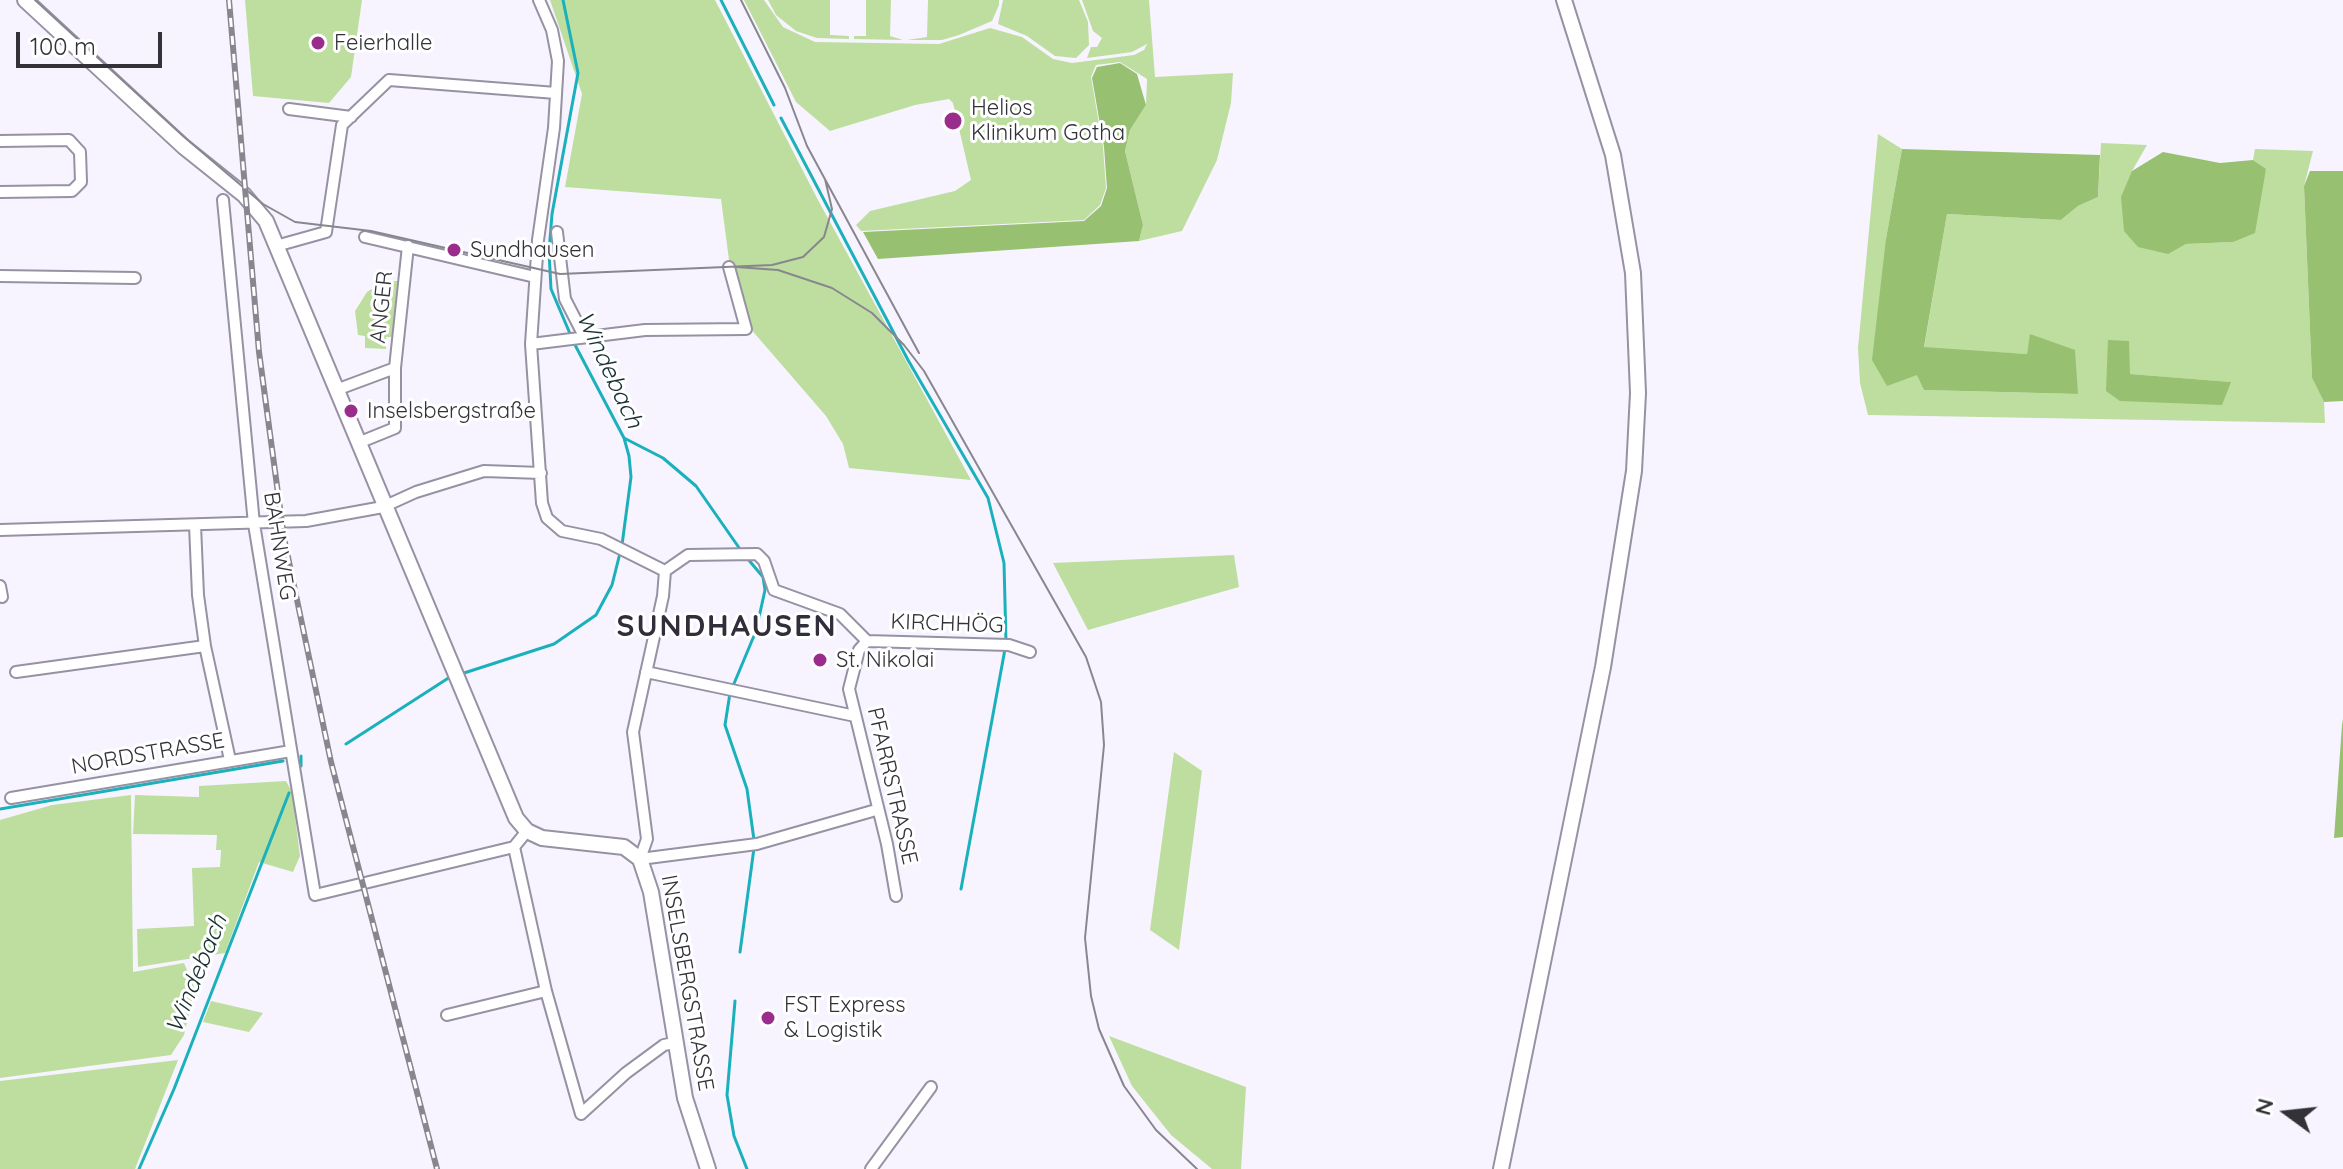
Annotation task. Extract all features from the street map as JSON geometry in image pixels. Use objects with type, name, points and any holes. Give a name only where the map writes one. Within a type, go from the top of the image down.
[{"type":"street","points":[[25,0],[178,142],[244,195],[266,221],[505,799],[527,831],[514,847],[546,991],[581,1114],[626,1073],[664,1045],[674,1043]]},
{"type":"street","points":[[539,0],[556,48],[556,93],[535,277],[531,344],[542,503],[547,518],[556,527],[570,534],[601,539],[665,571],[633,732],[647,839],[640,859],[754,845],[876,810]]},
{"type":"street","points":[[1501,1169],[1609,638],[1634,471],[1638,378],[1633,273],[1613,155],[1564,0]]},
{"type":"street","points":[[276,246],[326,232],[342,125],[389,80],[556,93]]},
{"type":"street","points":[[289,109],[351,117]]},
{"type":"street","points":[[0,141],[69,140],[80,152],[81,182],[72,191],[0,192]]},
{"type":"street","name":"BAHNWEG","points":[[223,200],[254,524],[315,895],[514,847]]},
{"type":"street","points":[[557,232],[565,299],[576,336]]},
{"type":"street","name":"ANGER","points":[[358,443],[395,428],[395,368],[408,246],[365,237]]},
{"type":"street","points":[[408,246],[535,277]]},
{"type":"street","points":[[531,344],[576,336],[645,330],[746,329],[729,267]]},
{"type":"street","points":[[0,276],[135,278]]},
{"type":"street","name":"ANGER","points":[[336,390],[395,368]]},
{"type":"street","points":[[0,530],[306,521],[383,507],[416,492],[484,471],[541,473]]},
{"type":"street","points":[[195,525],[205,646],[230,760]]},
{"type":"street","name":"KIRCHHÖG","points":[[665,571],[688,555],[757,554],[764,561],[774,590],[840,614],[867,641],[1004,645],[1030,652]]},
{"type":"street","name":"PFARRSTRASSE","points":[[867,641],[859,650],[849,689],[876,810],[887,844],[896,896]]},
{"type":"street","points":[[16,672],[205,646]]},
{"type":"street","points":[[646,672],[855,716]]},
{"type":"street","name":"NORDSTRASSE","points":[[11,798],[291,751]]},
{"type":"street","name":"INSELSBERGSTRASSE","points":[[527,831],[542,838],[624,847],[640,859],[651,892],[674,1043],[694,1134],[708,1169]]},
{"type":"street","points":[[447,1015],[546,991]]},
{"type":"street","points":[[871,1169],[931,1087]]},
{"type":"green space","points":[[245,0],[362,0],[351,77],[329,103],[253,96]]},
{"type":"green space","points":[[550,0],[715,0],[818,200],[971,480],[849,468],[843,444],[826,416],[749,327],[729,260],[721,199],[565,187],[582,94]]},
{"type":"green space","name":"Helios Klinikum Gotha","points":[[744,0],[764,0],[783,27],[815,42],[939,44],[990,28],[1022,37],[1053,59],[1072,63],[1134,55],[1144,50],[1147,44],[1132,52],[1087,58],[1091,47],[1097,47],[1102,38],[1093,31],[1082,0],[1149,0],[1155,77],[1233,73],[1231,103],[1217,160],[1182,231],[1139,241],[1143,225],[1125,151],[1130,130],[1146,105],[1147,79],[1120,62],[1096,65],[1091,77],[1103,147],[1106,188],[1100,205],[1084,220],[861,231],[856,225],[870,211],[955,191],[971,180],[953,103],[949,99],[915,105],[830,131],[796,102]]},
{"type":"green space","points":[[768,0],[830,0],[830,35],[849,36],[849,39],[817,38],[796,31],[776,15]]},
{"type":"green space","points":[[866,0],[891,0],[890,36],[903,40],[854,39],[854,36],[866,36]]},
{"type":"green space","points":[[928,0],[999,0],[999,5],[992,21],[959,35],[942,40],[907,40],[927,37]]},
{"type":"green space","points":[[1003,0],[1079,0],[1088,22],[1089,45],[1076,58],[1055,56],[1027,36],[998,24]]},
{"type":"green space","points":[[1120,63],[1137,74],[1146,105],[1130,130],[1125,151],[1143,225],[1139,241],[878,259],[863,232],[1084,221],[1101,206],[1107,188],[1104,147],[1092,78],[1097,67]]},
{"type":"green space","points":[[1878,134],[1902,149],[1886,239],[1924,390],[2078,394],[2031,334],[2027,354],[1924,348],[1947,214],[2061,220],[2078,206],[2098,197],[2101,143],[2147,145],[2132,171],[2168,253],[2186,244],[2233,242],[2266,170],[2253,160],[2255,149],[2313,151],[2304,186],[2312,378],[2324,402],[2325,423],[1868,415],[1860,383],[1858,348]],"holes":[[[2129,341],[2129,374],[2230,382],[2106,391]]]},
{"type":"green space","points":[[1902,149],[2100,155],[2098,197],[2078,206],[2061,220],[1947,214],[1924,347],[2027,354],[2030,334],[2075,350],[2078,394],[1924,390],[1917,375],[1887,386],[1872,360],[1886,239]]},
{"type":"green space","points":[[2163,152],[2220,163],[2253,160],[2266,169],[2255,233],[2233,242],[2186,244],[2168,254],[2138,247],[2124,231],[2121,197],[2132,171]]},
{"type":"green space","points":[[2310,171],[2343,171],[2343,401],[2324,402],[2312,378],[2304,186]]},
{"type":"green space","points":[[384,281],[401,281],[396,327],[393,337],[386,337],[386,349],[365,348],[365,336],[358,335],[355,311],[367,292]]},
{"type":"green space","points":[[2108,340],[2129,341],[2130,374],[2231,382],[2222,405],[2120,401],[2106,391]]},
{"type":"green space","points":[[1234,555],[1239,587],[1088,630],[1053,563]]},
{"type":"green space","points":[[2343,719],[2343,837],[2334,838],[2342,725]]},
{"type":"green space","points":[[1174,752],[1202,771],[1179,950],[1150,930]]},
{"type":"green space","points":[[286,781],[292,792],[300,856],[293,872],[259,862],[225,953],[138,967],[137,929],[194,926],[192,868],[220,867],[221,850],[216,850],[217,835],[133,834],[135,795],[199,797],[199,786]]},
{"type":"green space","points":[[131,795],[133,972],[184,963],[195,989],[184,1035],[171,1055],[0,1078],[0,820],[52,805]]},
{"type":"green space","points":[[211,1001],[263,1013],[249,1032],[203,1022]]},
{"type":"green space","points":[[1109,1036],[1246,1087],[1241,1169],[1212,1169],[1171,1135],[1132,1086]]},
{"type":"green space","points":[[178,1060],[135,1169],[0,1169],[0,1081]]},
{"type":"waterway","name":"Windebach","points":[[563,0],[578,73],[552,214],[549,252],[551,289],[571,336]]},
{"type":"waterway","points":[[721,0],[774,105]]},
{"type":"waterway","points":[[781,118],[908,360],[988,498],[1004,563],[1006,642]]},
{"type":"waterway","name":"Windebach","points":[[574,343],[624,438],[629,456],[631,477],[622,545]]},
{"type":"waterway","points":[[624,438],[663,458],[696,486],[742,552]]},
{"type":"waterway","name":"Windebach","points":[[461,674],[554,644],[596,615],[612,585],[620,553]]},
{"type":"waterway","points":[[733,686],[756,631],[765,590],[763,577],[747,558]]},
{"type":"waterway","points":[[961,889],[1005,649]]},
{"type":"waterway","name":"Windebach","points":[[346,744],[450,677]]},
{"type":"waterway","points":[[730,693],[725,725],[747,789],[754,840]]},
{"type":"waterway","name":"Windebach","points":[[301,756],[301,766]]},
{"type":"waterway","points":[[0,809],[283,761]]},
{"type":"waterway","name":"Windebach","points":[[139,1169],[174,1089],[289,793]]},
{"type":"waterway","points":[[740,952],[754,848]]},
{"type":"waterway","points":[[735,1001],[727,1095],[734,1136],[747,1169]]},
{"type":"tram line","points":[[35,0],[183,136],[263,204],[295,222],[371,231],[560,274],[772,265],[803,257],[824,237],[832,209],[825,179]]},
{"type":"tram line","points":[[741,0],[785,88],[807,146],[919,353]]},
{"type":"tram line","points":[[736,267],[778,270],[832,288],[872,313],[904,345],[924,371],[1086,657],[1101,702],[1104,745],[1085,938],[1091,996],[1099,1029],[1124,1086],[1156,1130],[1197,1169]]},
{"type":"railway","points":[[229,0],[259,352],[284,538],[331,762],[437,1169]]},
{"type":"place","name":"Feierhalle","points":[[318,43]]},
{"type":"place","name":"Helios Klinikum Gotha","points":[[953,121]]},
{"type":"place","name":"Sundhausen","points":[[454,250]]},
{"type":"place","name":"Inselsbergstraße","points":[[351,411]]},
{"type":"place","name":"St. Nikolai","points":[[820,660]]},
{"type":"place","name":"FST Express & Logistik","points":[[768,1018]]},
{"type":"district","name":"SUNDHAUSEN","points":[[727,627]]}]
